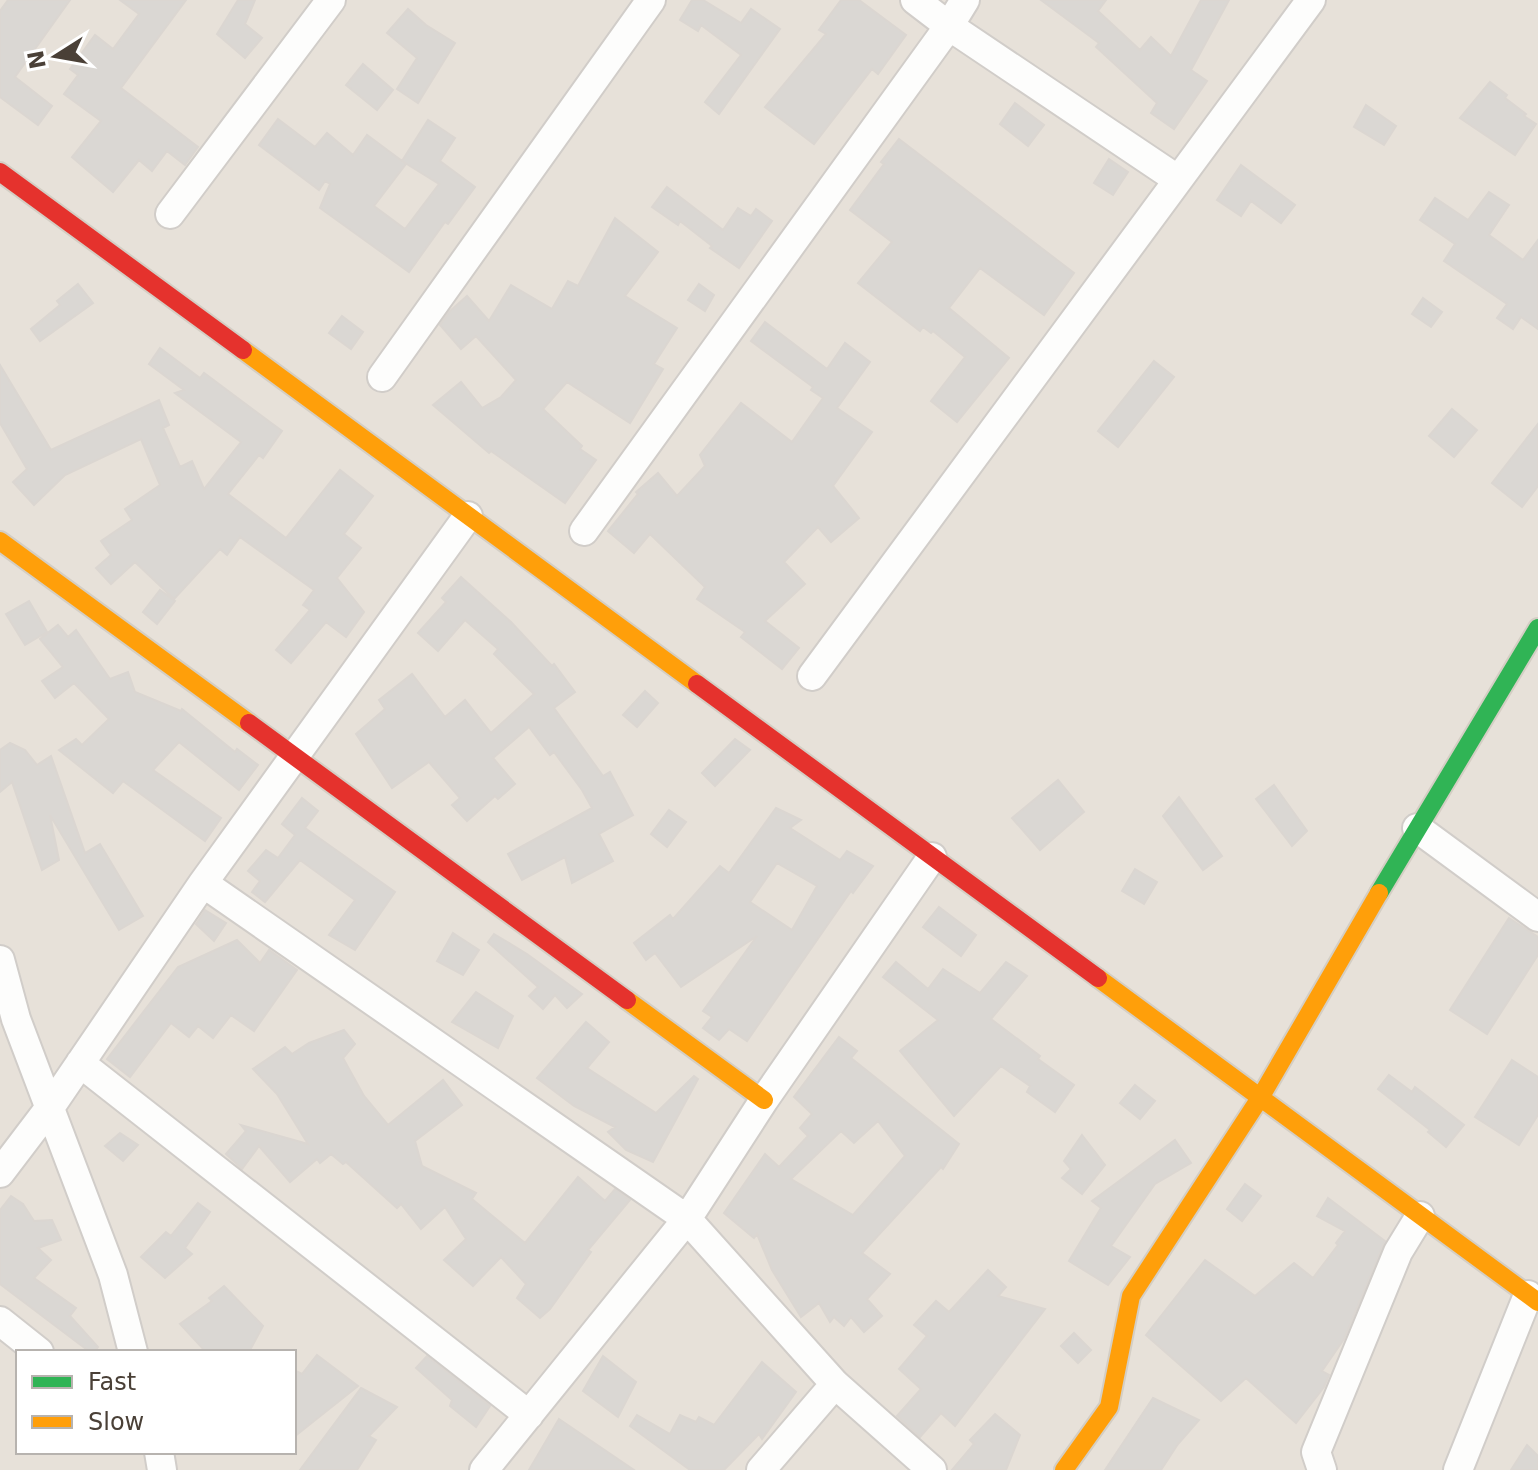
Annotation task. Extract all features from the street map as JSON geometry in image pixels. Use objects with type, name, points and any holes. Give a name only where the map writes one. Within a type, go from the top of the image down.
[{"type":"street","points":[[170,214],[331,0]]},
{"type":"street","points":[[382,377],[651,0]]},
{"type":"street","points":[[915,0],[1177,179]]},
{"type":"street","points":[[584,531],[965,0]]},
{"type":"street","points":[[812,676],[1311,0]]},
{"type":"street","points":[[0,172],[1533,1299],[1458,1470]]},
{"type":"street","points":[[0,1173],[51,1106],[203,883],[468,516]]},
{"type":"street","points":[[0,541],[764,1100]]},
{"type":"street","points":[[1064,1470],[1109,1407],[1131,1296],[1260,1098],[1417,828],[1536,636]]},
{"type":"street","points":[[1417,828],[1538,917]]},
{"type":"street","points":[[484,1470],[687,1219],[764,1100],[932,857]]},
{"type":"street","points":[[203,883],[687,1219],[835,1384],[932,1470]]},
{"type":"street","points":[[0,960],[8,1014],[51,1106],[113,1275],[132,1350]]},
{"type":"street","points":[[80,1063],[529,1415]]},
{"type":"street","points":[[1322,1470],[1316,1452],[1398,1252],[1420,1216]]},
{"type":"street","points":[[0,1321],[36,1350]]},
{"type":"street","points":[[761,1470],[835,1384]]},
{"type":"shaded area","points":[[0,0],[1538,0],[1538,1470],[0,1470]]},
{"type":"building","points":[[8,0],[70,0],[15,77],[52,106],[38,125],[0,97],[0,11]]},
{"type":"building","points":[[120,0],[186,0],[121,88],[198,147],[185,165],[167,151],[152,171],[139,160],[113,192],[72,157],[101,121],[64,94],[78,75],[70,69],[95,35],[113,49],[139,14]]},
{"type":"building","points":[[238,0],[255,0],[245,24],[262,38],[245,58],[217,34]]},
{"type":"building","points":[[692,0],[703,0],[741,23],[751,9],[780,29],[719,114],[705,102],[741,55],[701,25],[698,31],[680,20]]},
{"type":"building","points":[[841,0],[859,0],[906,35],[878,74],[872,69],[814,144],[765,107],[826,34],[819,30]]},
{"type":"building","points":[[1041,0],[1106,0],[1098,11],[1140,50],[1151,37],[1171,56],[1201,0],[1229,0],[1191,70],[1207,81],[1174,129],[1151,113],[1157,103],[1096,47],[1099,43]]},
{"type":"building","points":[[408,9],[426,25],[455,43],[418,103],[397,89],[417,58],[387,33]]},
{"type":"building","points":[[363,64],[393,90],[377,110],[346,85]]},
{"type":"building","points":[[1490,82],[1536,124],[1515,155],[1460,118]]},
{"type":"building","points":[[1015,103],[1044,125],[1028,146],[1000,124]]},
{"type":"building","points":[[1366,105],[1396,126],[1384,145],[1354,127]]},
{"type":"building","points":[[278,119],[315,147],[327,133],[353,155],[367,135],[406,164],[374,206],[405,229],[439,184],[402,161],[428,120],[455,138],[440,161],[475,187],[409,272],[320,208],[330,184],[325,181],[319,190],[259,145]]},
{"type":"building","points":[[899,139],[1074,273],[1044,315],[980,268],[949,308],[1009,358],[957,422],[931,401],[965,357],[933,331],[931,333],[923,327],[920,331],[858,283],[892,242],[850,210]]},
{"type":"building","points":[[1109,159],[1128,172],[1113,195],[1094,183]]},
{"type":"building","points":[[1241,165],[1295,205],[1281,223],[1251,201],[1241,216],[1217,200]]},
{"type":"building","points":[[667,187],[723,230],[738,208],[751,216],[756,209],[772,221],[739,268],[710,248],[712,246],[680,221],[678,225],[652,207]]},
{"type":"building","points":[[1489,192],[1509,205],[1489,235],[1523,260],[1538,240],[1538,329],[1521,317],[1513,329],[1497,318],[1507,304],[1444,261],[1455,244],[1420,220],[1435,198],[1468,220]]},
{"type":"building","points":[[615,218],[658,252],[625,296],[677,328],[654,364],[663,369],[630,423],[567,382],[543,409],[582,446],[580,449],[596,460],[565,503],[491,451],[489,453],[433,405],[461,382],[482,408],[501,397],[516,380],[476,336],[461,349],[440,325],[467,296],[489,321],[511,285],[552,309],[568,281],[578,286]]},
{"type":"building","points":[[78,284],[93,303],[40,341],[31,329],[60,305],[57,301]]},
{"type":"building","points":[[699,284],[714,295],[705,311],[688,300]]},
{"type":"building","points":[[1423,298],[1442,312],[1431,327],[1412,314]]},
{"type":"building","points":[[342,316],[363,332],[351,349],[329,333]]},
{"type":"building","points":[[765,322],[827,369],[845,343],[870,362],[837,408],[872,432],[833,486],[859,518],[831,542],[818,527],[784,562],[805,584],[765,621],[799,648],[782,669],[741,637],[745,632],[697,599],[705,587],[650,534],[634,553],[608,531],[638,494],[636,492],[658,473],[677,496],[705,466],[700,455],[741,403],[792,442],[823,398],[811,390],[813,387],[751,341]]},
{"type":"building","points":[[160,348],[200,378],[204,373],[282,431],[263,458],[259,455],[228,494],[286,538],[340,470],[373,496],[344,534],[361,548],[337,578],[364,612],[346,637],[326,622],[291,663],[276,650],[310,610],[303,605],[314,590],[240,537],[227,555],[220,549],[174,599],[135,562],[111,584],[96,568],[111,555],[101,541],[132,520],[125,509],[160,485],[141,439],[65,475],[34,505],[13,482],[27,469],[0,423],[0,365],[51,450],[159,400],[169,425],[163,428],[180,467],[192,461],[204,489],[241,442],[175,393],[184,390],[149,364]]},
{"type":"building","points":[[1154,361],[1174,377],[1118,447],[1098,431]]},
{"type":"building","points":[[1452,409],[1477,430],[1454,457],[1429,436]]},
{"type":"building","points":[[1538,424],[1538,486],[1522,507],[1492,483]]},
{"type":"building","points":[[461,577],[511,622],[552,666],[554,664],[575,692],[554,708],[603,776],[610,772],[633,815],[599,834],[613,861],[572,883],[565,857],[522,880],[508,854],[592,808],[554,752],[550,755],[529,727],[493,758],[515,784],[498,799],[495,796],[467,821],[452,805],[460,798],[429,762],[392,788],[356,734],[385,709],[379,700],[412,674],[445,717],[465,700],[491,733],[534,694],[494,654],[498,649],[465,620],[438,651],[418,633],[446,602],[442,598]]},
{"type":"building","points":[[160,590],[175,601],[157,624],[143,612]]},
{"type":"building","points":[[29,601],[47,632],[25,645],[6,614]]},
{"type":"building","points":[[58,625],[68,637],[76,630],[110,679],[128,672],[135,692],[182,709],[235,752],[237,749],[258,765],[239,790],[179,742],[153,770],[221,818],[205,841],[123,781],[113,793],[59,750],[76,739],[82,745],[109,719],[74,683],[55,698],[42,681],[63,667],[40,639]]},
{"type":"building","points":[[645,691],[658,703],[637,727],[623,715]]},
{"type":"building","points":[[735,739],[750,750],[715,786],[702,773]]},
{"type":"building","points":[[10,743],[25,750],[37,765],[51,756],[85,853],[100,844],[143,916],[119,930],[50,815],[59,860],[42,870],[12,782],[0,792],[0,750]]},
{"type":"building","points":[[1058,780],[1084,812],[1040,850],[1012,818]]},
{"type":"building","points":[[1274,785],[1307,831],[1292,846],[1256,799]]},
{"type":"building","points":[[1179,797],[1222,856],[1203,870],[1163,816]]},
{"type":"building","points":[[302,798],[318,811],[305,828],[395,892],[355,950],[329,935],[355,900],[300,860],[265,902],[252,892],[260,881],[248,871],[266,850],[278,858],[295,835],[282,824]]},
{"type":"building","points":[[776,808],[801,820],[790,828],[840,860],[847,851],[873,866],[853,893],[851,891],[747,1041],[729,1029],[719,1040],[703,1028],[712,1017],[703,1011],[757,936],[681,987],[655,953],[646,960],[634,943],[670,915],[673,919],[720,866],[729,873]],"holes":[[[777,863],[817,886],[792,930],[750,902]]]},
{"type":"building","points":[[669,810],[686,822],[667,847],[651,834]]},
{"type":"building","points":[[1135,869],[1157,882],[1144,904],[1122,891]]},
{"type":"building","points":[[939,907],[976,935],[961,956],[923,927]]},
{"type":"building","points":[[205,910],[226,923],[214,941],[196,924]]},
{"type":"building","points":[[1509,918],[1538,937],[1538,955],[1487,1034],[1450,1010]]},
{"type":"building","points":[[453,933],[479,950],[463,975],[437,961]]},
{"type":"building","points":[[494,934],[582,994],[567,1008],[555,995],[543,1009],[529,996],[538,987],[488,942]]},
{"type":"building","points":[[237,940],[260,963],[269,950],[297,970],[254,1031],[231,1015],[213,1038],[198,1026],[189,1037],[171,1023],[130,1077],[107,1059],[178,967]]},
{"type":"building","points":[[896,962],[928,989],[943,969],[980,993],[1006,962],[1027,976],[991,1019],[1074,1085],[1055,1112],[1027,1092],[1030,1086],[1001,1066],[954,1116],[900,1051],[938,1020],[883,977]]},
{"type":"building","points":[[476,992],[513,1016],[498,1048],[452,1022]]},
{"type":"building","points":[[586,1022],[609,1042],[587,1068],[656,1113],[694,1076],[698,1079],[653,1162],[626,1150],[608,1132],[615,1127],[574,1106],[537,1078]]},
{"type":"building","points":[[344,1030],[355,1044],[343,1058],[364,1096],[388,1125],[443,1080],[462,1105],[415,1141],[422,1166],[476,1193],[472,1199],[525,1243],[578,1177],[605,1201],[615,1189],[630,1200],[588,1250],[591,1252],[550,1309],[540,1318],[517,1298],[526,1284],[501,1257],[473,1286],[444,1260],[466,1239],[445,1207],[421,1229],[401,1204],[397,1208],[346,1162],[343,1164],[331,1154],[320,1163],[317,1159],[290,1182],[259,1146],[242,1169],[226,1154],[246,1131],[241,1125],[308,1144],[277,1094],[253,1069],[285,1047],[292,1054],[309,1043]]},
{"type":"building","points":[[839,1037],[857,1051],[851,1058],[959,1144],[943,1169],[941,1167],[862,1253],[890,1274],[867,1299],[882,1316],[864,1332],[851,1317],[844,1326],[834,1317],[830,1322],[819,1303],[801,1317],[772,1270],[757,1234],[754,1238],[724,1213],[765,1154],[779,1167],[808,1136],[800,1128],[812,1114],[794,1097]],"holes":[[[878,1121],[905,1156],[853,1215],[791,1179],[841,1131],[854,1143]]]},
{"type":"building","points":[[1512,1060],[1538,1077],[1538,1115],[1519,1145],[1475,1117]]},
{"type":"building","points":[[1389,1075],[1412,1092],[1415,1087],[1464,1125],[1446,1147],[1428,1132],[1430,1130],[1378,1089]]},
{"type":"building","points":[[1135,1085],[1155,1101],[1140,1119],[1120,1103]]},
{"type":"building","points":[[120,1133],[138,1145],[123,1161],[105,1146]]},
{"type":"building","points":[[1082,1135],[1105,1165],[1082,1194],[1062,1178],[1071,1169],[1064,1161]]},
{"type":"building","points":[[1175,1140],[1191,1163],[1155,1184],[1111,1246],[1130,1257],[1108,1285],[1069,1261],[1101,1208],[1092,1201]]},
{"type":"building","points":[[1245,1184],[1261,1196],[1242,1221],[1227,1209]]},
{"type":"building","points":[[11,1196],[23,1204],[34,1221],[52,1220],[61,1240],[38,1248],[51,1260],[34,1278],[76,1308],[70,1316],[98,1347],[96,1350],[87,1350],[0,1284],[0,1210]]},
{"type":"building","points":[[1328,1198],[1385,1241],[1344,1339],[1322,1371],[1329,1375],[1324,1387],[1296,1423],[1246,1378],[1221,1401],[1146,1335],[1205,1260],[1255,1296],[1294,1263],[1313,1278],[1345,1231],[1317,1216]]},
{"type":"building","points":[[198,1203],[210,1212],[185,1248],[192,1254],[165,1278],[141,1257],[166,1232],[171,1236]]},
{"type":"building","points":[[988,1270],[1006,1287],[998,1296],[1045,1309],[955,1426],[941,1413],[920,1437],[897,1416],[921,1389],[899,1369],[927,1336],[914,1325],[936,1301],[949,1312]]},
{"type":"building","points":[[224,1286],[263,1326],[250,1350],[204,1350],[180,1324],[212,1301],[209,1298]]},
{"type":"building","points":[[1074,1333],[1091,1350],[1078,1363],[1061,1346]]},
{"type":"building","points":[[317,1355],[358,1386],[296,1435],[296,1371],[302,1374]]},
{"type":"building","points":[[427,1356],[490,1406],[476,1427],[450,1406],[452,1400],[416,1368]]},
{"type":"building","points":[[603,1356],[636,1382],[618,1417],[583,1391]]},
{"type":"building","points":[[762,1362],[796,1392],[762,1439],[759,1434],[724,1470],[690,1470],[630,1426],[637,1415],[670,1434],[680,1415],[696,1422],[699,1417],[714,1425]]},
{"type":"building","points":[[361,1388],[397,1407],[369,1436],[376,1440],[357,1470],[300,1470]]},
{"type":"building","points":[[1153,1398],[1199,1420],[1161,1470],[1105,1470]]},
{"type":"building","points":[[995,1414],[1020,1435],[1006,1470],[952,1470],[974,1444],[970,1440]]},
{"type":"building","points":[[559,1419],[634,1470],[529,1470]]},
{"type":"building","points":[[1527,1445],[1538,1456],[1538,1470],[1511,1470]]},
{"type":"traffic: fast","points":[[1379,893],[1538,628]]},
{"type":"traffic: slow","points":[[243,350],[697,684]]},
{"type":"traffic: slow","points":[[0,541],[249,723]]},
{"type":"traffic: slow","points":[[1064,1470],[1109,1407],[1131,1296],[1260,1098],[1379,893]]},
{"type":"traffic: slow","points":[[1098,978],[1538,1302]]},
{"type":"traffic: slow","points":[[627,1000],[764,1100]]},
{"type":"traffic: jam","points":[[0,172],[243,350]]},
{"type":"traffic: jam","points":[[697,684],[1098,978]]},
{"type":"traffic: jam","points":[[249,723],[627,1000]]}]
